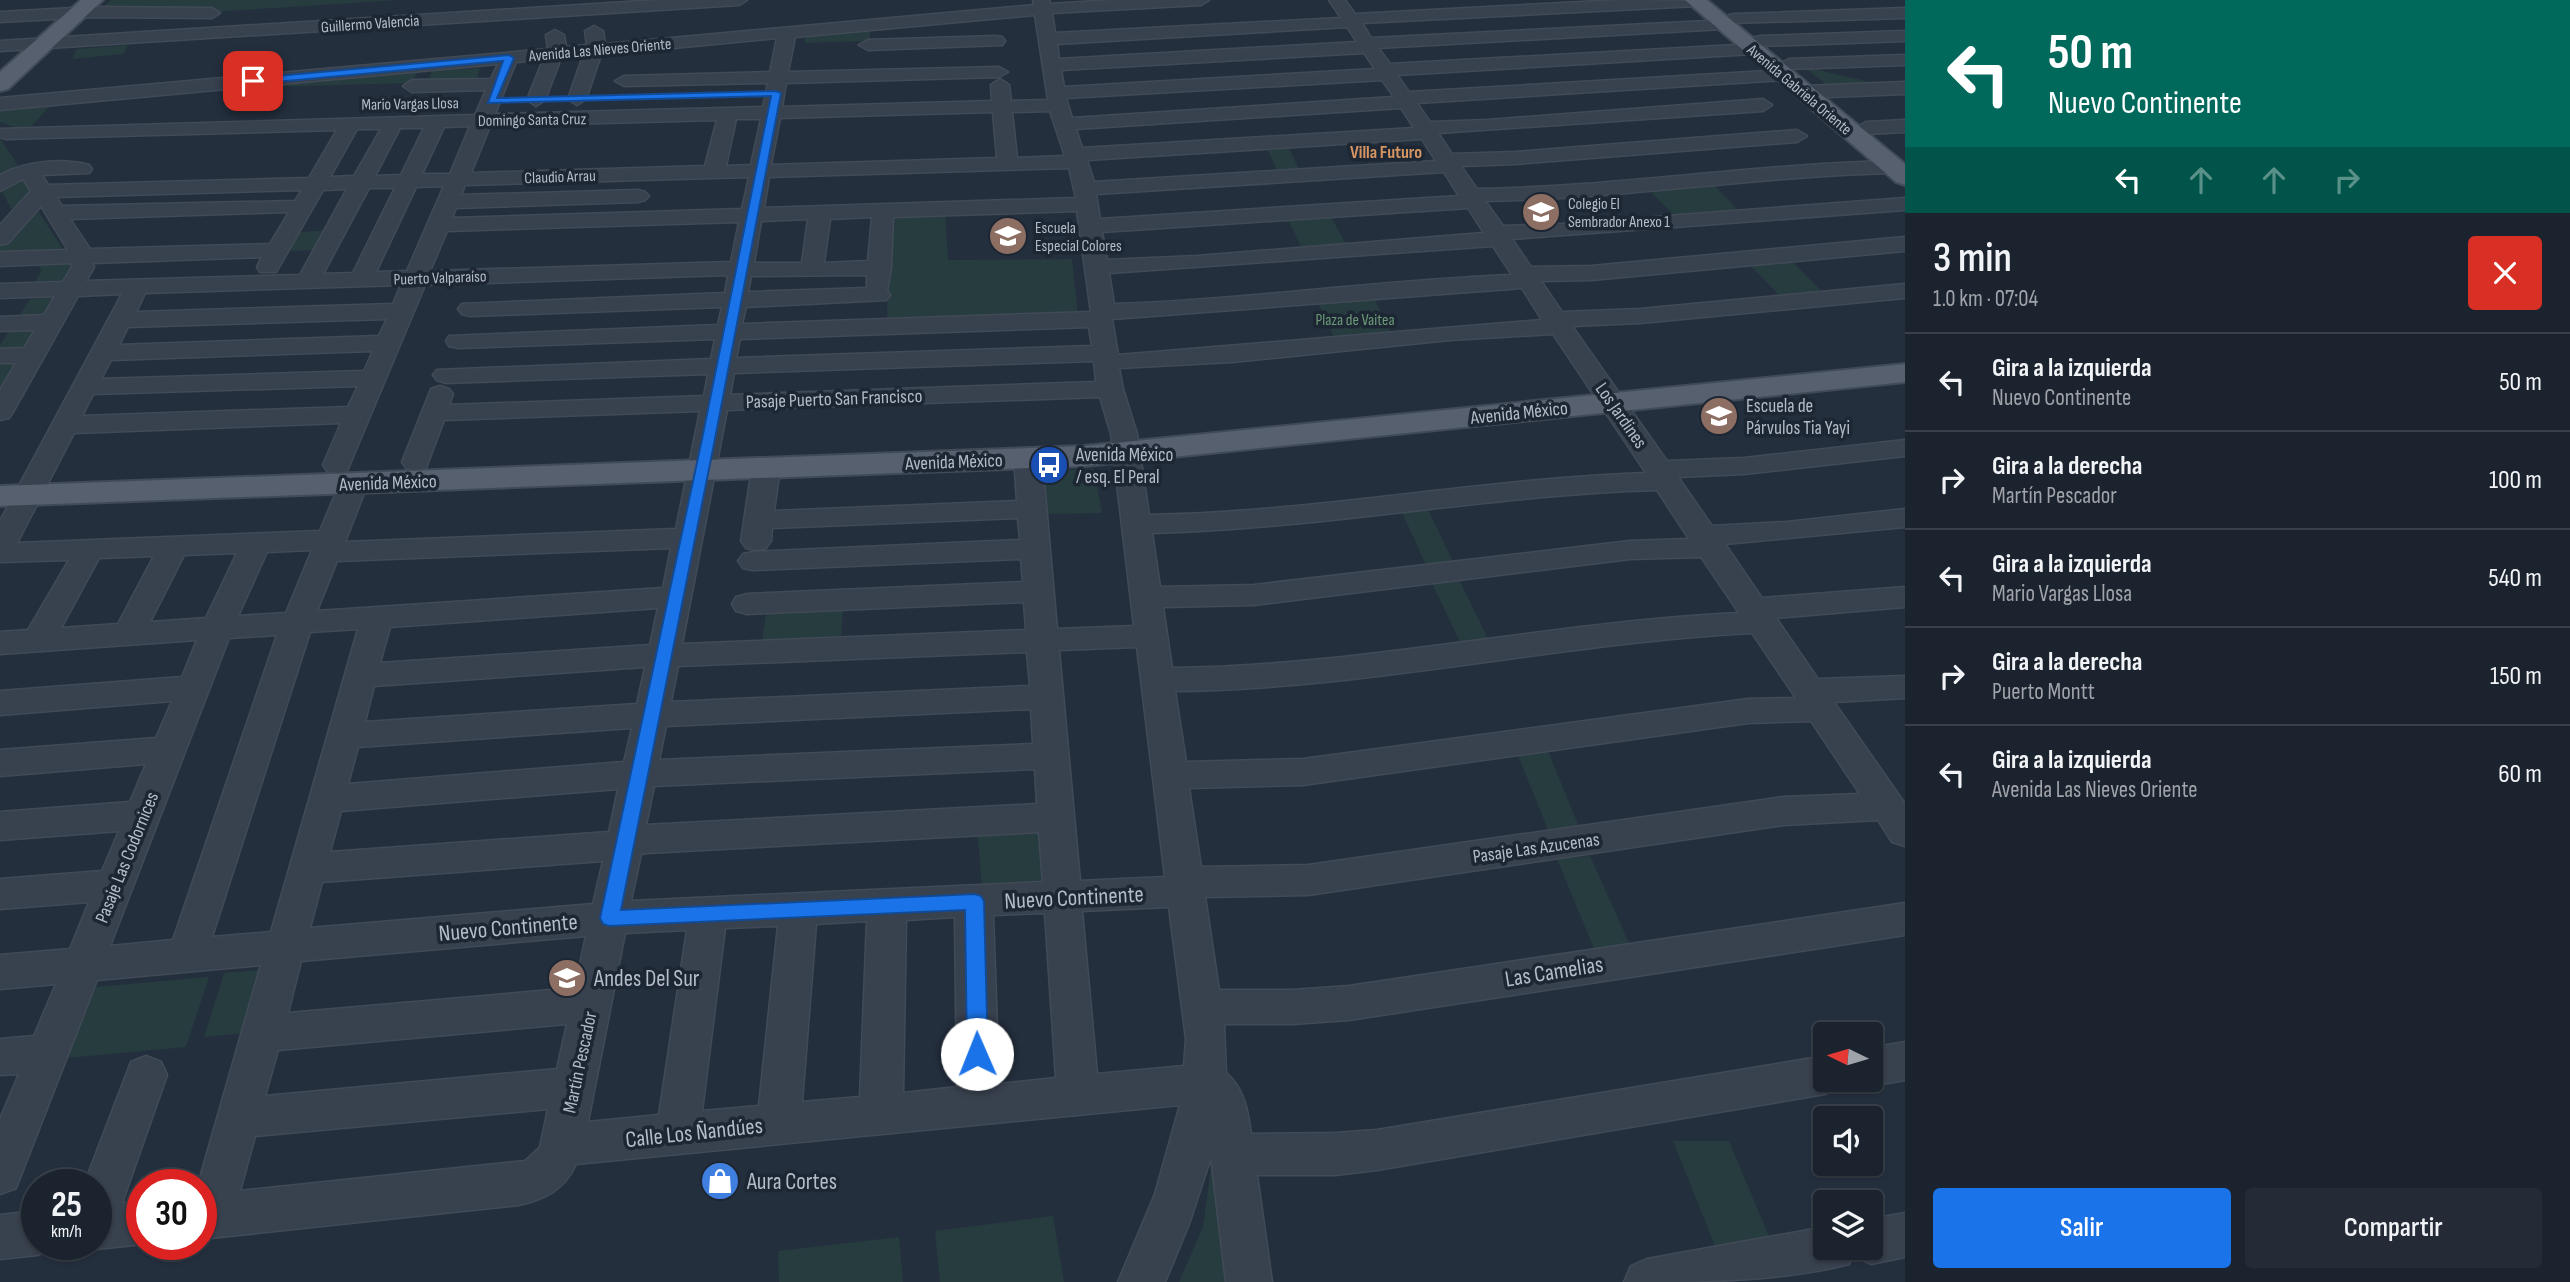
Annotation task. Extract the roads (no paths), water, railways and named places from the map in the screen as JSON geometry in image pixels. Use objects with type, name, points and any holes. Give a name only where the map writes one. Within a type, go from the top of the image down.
[{"type":"main road","name":"Avenida Gabriela Oriente","points":[[1701,0],[1813,91],[1901,168]]},
{"type":"main road","points":[[0,84],[23,74],[45,54],[86,6]]},
{"type":"main road","name":"Avenida Gabriela Oriente","points":[[1813,91],[1866,128],[1901,168]]},
{"type":"main road","name":"Avenida México","points":[[1608,394],[1905,356]]},
{"type":"main road","name":"Avenida México","points":[[0,477],[22,489],[704,461],[1124,435],[1608,394],[1905,373]]},
{"type":"main road","name":"Avenida México","points":[[346,474],[416,462],[704,461],[766,468],[1028,458],[1124,435]]},
{"type":"street","points":[[0,11],[15,0]]},
{"type":"street","name":"Guillermo Valencia","points":[[0,46],[45,54],[314,41],[357,24],[395,21],[435,32],[475,16],[515,39],[552,12],[739,0]]},
{"type":"street","points":[[892,0],[906,22]]},
{"type":"street","points":[[932,0],[944,18]]},
{"type":"street","name":"Avenida Las Nieves Oriente","points":[[0,104],[307,76],[352,57],[391,68],[477,61],[515,39],[554,54],[636,46],[770,133],[871,25],[993,14],[1042,5],[1201,0]]},
{"type":"street","name":"Los Jardines","points":[[1338,0],[1525,278],[1608,394],[1816,700],[1893,802]]},
{"type":"street","points":[[1048,39],[1701,0]]},
{"type":"street","points":[[1843,0],[1899,36]]},
{"type":"street","points":[[1042,5],[1059,108],[1085,192],[1102,315],[1113,357],[1126,390],[1124,435]]},
{"type":"street","points":[[0,17],[86,6],[228,13]]},
{"type":"street","points":[[860,7],[871,25]]},
{"type":"street","points":[[564,99],[594,50],[600,30],[590,9]]},
{"type":"street","points":[[552,12],[556,47],[554,54],[564,99]]},
{"type":"street","points":[[1052,65],[1905,13]]},
{"type":"street","points":[[993,14],[999,97],[1008,164]]},
{"type":"street","points":[[475,16],[477,61]]},
{"type":"street","points":[[391,68],[395,21]]},
{"type":"street","points":[[352,57],[357,24]]},
{"type":"street","points":[[433,65],[435,32]]},
{"type":"street","points":[[1059,108],[1386,72],[1899,36]]},
{"type":"street","points":[[187,955],[298,623],[327,546],[358,415],[515,39]]},
{"type":"street","points":[[193,52],[314,41],[307,76]]},
{"type":"street","points":[[732,193],[770,133],[844,45],[999,97],[1059,108],[1405,100],[1905,60]]},
{"type":"street","points":[[624,81],[636,46]]},
{"type":"street","points":[[624,81],[770,133]]},
{"type":"street","points":[[624,81],[770,133],[820,212],[812,270]]},
{"type":"street","points":[[200,86],[249,90],[478,130],[770,133],[999,97]]},
{"type":"street","points":[[140,129],[175,88]]},
{"type":"street","points":[[1813,91],[1905,88]]},
{"type":"street","points":[[438,225],[770,133],[999,97]]},
{"type":"street","points":[[429,247],[770,133],[999,97]]},
{"type":"street","name":"Mario Vargas Llosa","points":[[407,103],[478,130],[564,99]]},
{"type":"street","name":"Claudio Arrau","points":[[42,192],[409,180],[478,130],[713,172],[770,133],[1008,164],[1763,105]]},
{"type":"street","points":[[361,280],[437,121]]},
{"type":"street","name":"Domingo Santa Cruz","points":[[10,144],[140,129],[437,121],[478,130]]},
{"type":"street","points":[[308,281],[394,122]]},
{"type":"street","points":[[258,283],[350,124]]},
{"type":"street","points":[[1866,128],[1905,126]]},
{"type":"street","points":[[478,130],[493,158]]},
{"type":"street","points":[[692,152],[723,132]]},
{"type":"street","points":[[713,172],[723,132]]},
{"type":"street","name":"Martín Pescador","points":[[562,1145],[770,133]]},
{"type":"street","points":[[820,212],[883,211],[1085,192],[1797,136]]},
{"type":"street","points":[[10,144],[339,143]]},
{"type":"street","points":[[10,144],[96,168]]},
{"type":"street","points":[[0,185],[9,176],[10,144]]},
{"type":"street","points":[[4,397],[33,355],[83,267],[82,256],[70,234],[10,144]]},
{"type":"street","points":[[301,163],[328,162]]},
{"type":"street","points":[[1090,226],[1838,168],[1901,168]]},
{"type":"street","points":[[1057,184],[1085,192]]},
{"type":"street","points":[[0,238],[42,192]]},
{"type":"street","points":[[448,202],[665,195]]},
{"type":"street","points":[[1096,267],[1144,266],[1905,204]]},
{"type":"street","points":[[56,213],[303,205]]},
{"type":"street","points":[[876,327],[883,211]]},
{"type":"street","points":[[263,228],[290,227]]},
{"type":"street","points":[[70,234],[97,234]]},
{"type":"street","points":[[458,341],[876,327],[1179,310],[1905,244]]},
{"type":"street","points":[[0,259],[277,250]]},
{"type":"street","name":"Puerto Valparaíso","points":[[0,291],[742,268],[760,271],[880,268]]},
{"type":"street","points":[[416,462],[481,276]]},
{"type":"street","points":[[0,548],[22,489],[64,425],[136,287]]},
{"type":"street","points":[[446,375],[1113,357],[1200,359],[1905,291]]},
{"type":"street","points":[[470,309],[878,295]]},
{"type":"street","points":[[119,320],[402,311]]},
{"type":"street","points":[[0,324],[52,322]]},
{"type":"street","points":[[102,353],[388,343]]},
{"type":"street","points":[[0,356],[33,355]]},
{"type":"street","points":[[1113,357],[1110,389],[1124,435],[1149,636],[1206,1039],[1206,1083],[1200,1118],[1179,1192],[1141,1282]]},
{"type":"street","points":[[84,387],[374,378]]},
{"type":"street","name":"Pasaje Puerto San Francisco","points":[[433,413],[1110,389]]},
{"type":"street","points":[[64,425],[358,415]]},
{"type":"street","points":[[1136,524],[1228,523],[1905,448]]},
{"type":"street","points":[[1028,458],[1078,1095]]},
{"type":"street","points":[[741,653],[766,468]]},
{"type":"street","points":[[759,520],[1032,509]]},
{"type":"street","points":[[1144,597],[1254,595],[1905,518]]},
{"type":"street","points":[[0,553],[256,543],[327,546],[688,538]]},
{"type":"street","name":"Pasaje Las Codornices","points":[[4,1151],[48,1053],[217,629],[256,543]]},
{"type":"street","points":[[128,635],[173,547]]},
{"type":"street","points":[[753,561],[1035,549]]},
{"type":"street","points":[[38,641],[89,550]]},
{"type":"street","points":[[747,604],[1038,591]]},
{"type":"street","points":[[0,643],[676,597]]},
{"type":"street","points":[[1156,680],[1258,680],[1905,597]]},
{"type":"street","points":[[217,1182],[238,1118],[377,618]]},
{"type":"street","points":[[361,676],[663,656],[1149,636]]},
{"type":"street","points":[[1169,775],[1242,776],[1303,772],[1736,713],[1905,687]]},
{"type":"street","points":[[0,703],[193,688]]},
{"type":"street","points":[[344,736],[651,715],[1046,697]]},
{"type":"street","points":[[0,763],[169,750]]},
{"type":"street","points":[[327,799],[639,775],[1051,756]]},
{"type":"street","name":"Pasaje Las Azucenas","points":[[1185,886],[1308,880],[1784,811],[1893,802]]},
{"type":"street","points":[[0,825],[143,815]]},
{"type":"street","points":[[308,868],[625,843],[647,839],[1056,817]]},
{"type":"street","points":[[0,894],[115,885]]},
{"type":"street","name":"Nuevo Continente","points":[[0,972],[609,918],[1062,897],[1185,886]]},
{"type":"street","points":[[975,901],[978,1104]]},
{"type":"street","points":[[881,1114],[887,905]]},
{"type":"street","points":[[779,1124],[797,910]]},
{"type":"street","points":[[678,1134],[708,914]]},
{"type":"street","name":"Las Camelias","points":[[1202,1007],[1292,1007],[1349,1003],[1905,919]]},
{"type":"street","points":[[262,1033],[591,1004]]},
{"type":"street","points":[[0,1057],[48,1053]]},
{"type":"street","points":[[1883,1065],[1905,1062]]},
{"type":"street","points":[[112,1169],[146,1075]]},
{"type":"street","points":[[1233,1155],[1335,1154],[1377,1150],[1813,1077]]},
{"type":"street","points":[[1206,1083],[1216,1088],[1225,1103],[1249,1282]]},
{"type":"street","name":"Calle Los Ñandúes","points":[[562,1145],[1206,1083]]},
{"type":"street","points":[[238,1118],[574,1087]]},
{"type":"street","points":[[217,1215],[530,1182],[540,1178],[556,1163],[562,1145]]},
{"type":"street","points":[[0,1237],[21,1235]]},
{"type":"street","points":[[1883,1239],[1905,1235]]},
{"type":"street","points":[[1647,1282],[1813,1252]]},
{"type":"place","name":"Colegio El Sembrador Anexo 1","points":[[1541,212]]},
{"type":"place","name":"Escuela Especial Colores","points":[[1008,236]]},
{"type":"place","name":"Escuela de Párvulos Tia Yayi","points":[[1719,416]]},
{"type":"place","name":"Avenida México / esq. El Peral","points":[[1049,465]]},
{"type":"place","name":"Andes Del Sur","points":[[567,978]]},
{"type":"place","name":"Aura Cortes","points":[[720,1181]]},
{"type":"district","name":"Villa Futuro","points":[[1386,152]]},
{"type":"park label","name":"Plaza de Vaitea","points":[[1355,319]]}]
